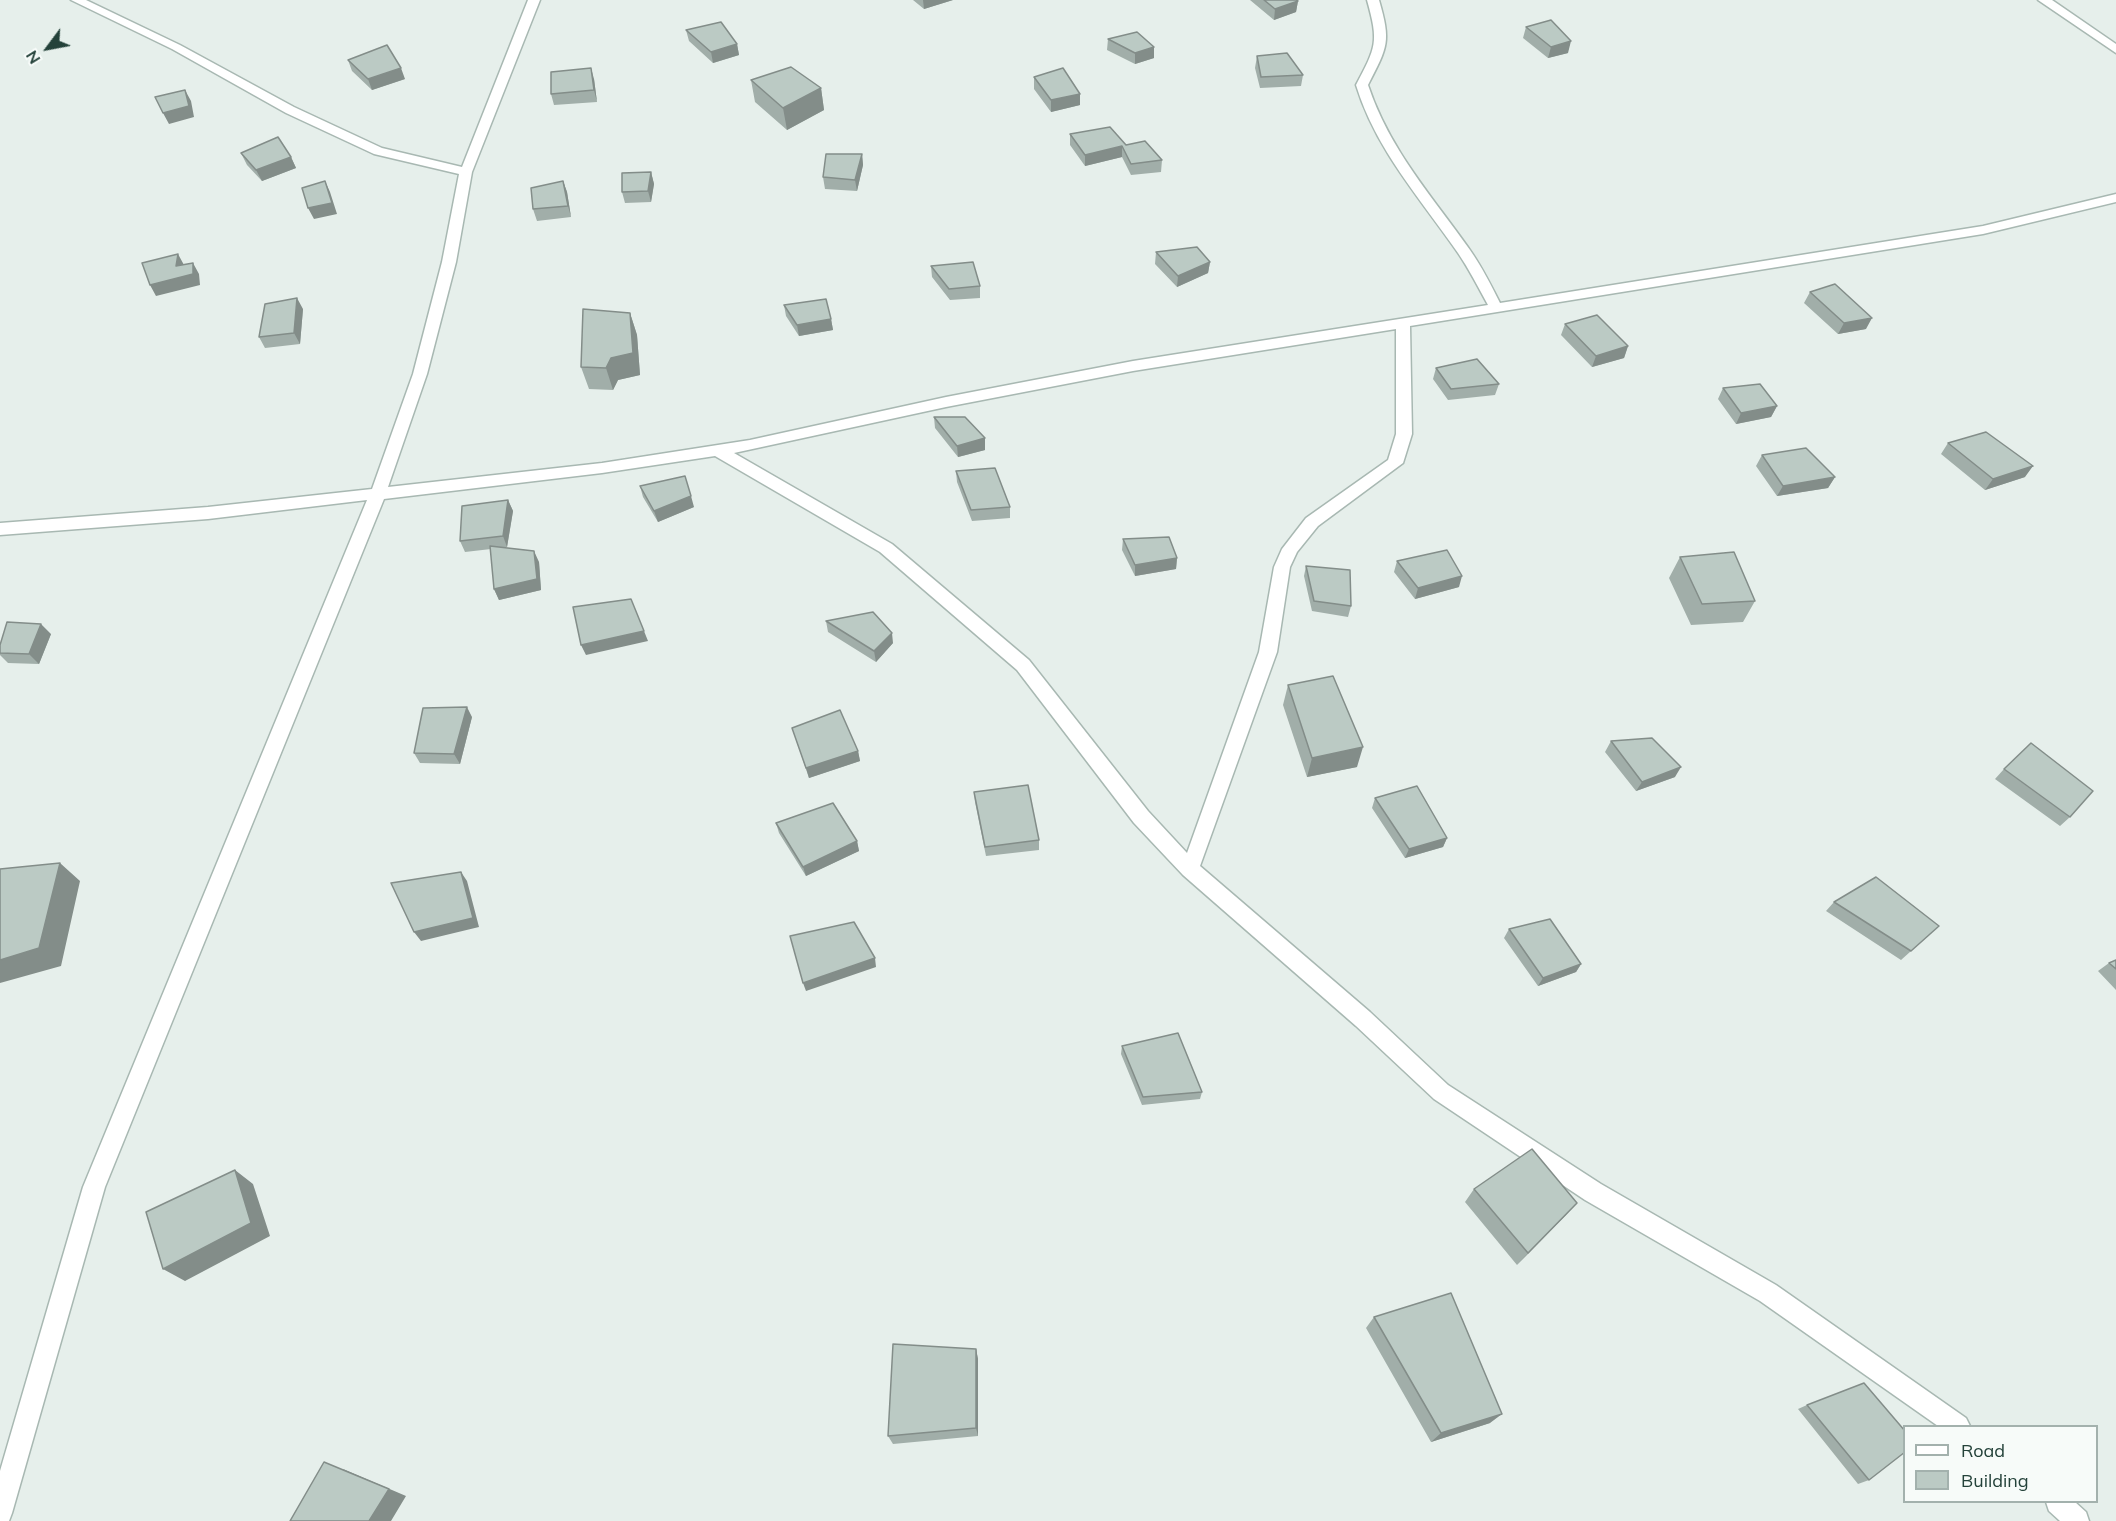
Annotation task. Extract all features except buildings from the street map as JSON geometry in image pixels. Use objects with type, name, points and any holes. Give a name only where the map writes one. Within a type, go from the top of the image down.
[{"type":"street","points":[[77,0],[176,47],[290,110],[378,151],[466,172]]},
{"type":"street","points":[[0,1513],[94,1187],[378,494],[420,374],[449,262],[466,172],[534,0]]},
{"type":"street","points":[[1374,0],[1382,31],[1380,50],[1362,85],[1368,107],[1397,156],[1466,255],[1497,309]]},
{"type":"street","points":[[2044,0],[2116,49]]},
{"type":"street","points":[[2063,13],[2068,0]]},
{"type":"street","points":[[0,529],[208,513],[602,468],[717,450],[1132,366],[1983,230],[2116,198]]},
{"type":"street","points":[[1190,869],[1268,652],[1282,567],[1290,549],[1312,522],[1371,479],[1386,472],[1395,463],[1404,434],[1402,324]]},
{"type":"street","points":[[717,450],[886,548],[1023,665],[1141,817],[1190,869],[1363,1019],[1442,1092],[1593,1192],[1768,1293],[1957,1425]]},
{"type":"street","points":[[2059,1503],[2077,1521]]}]
